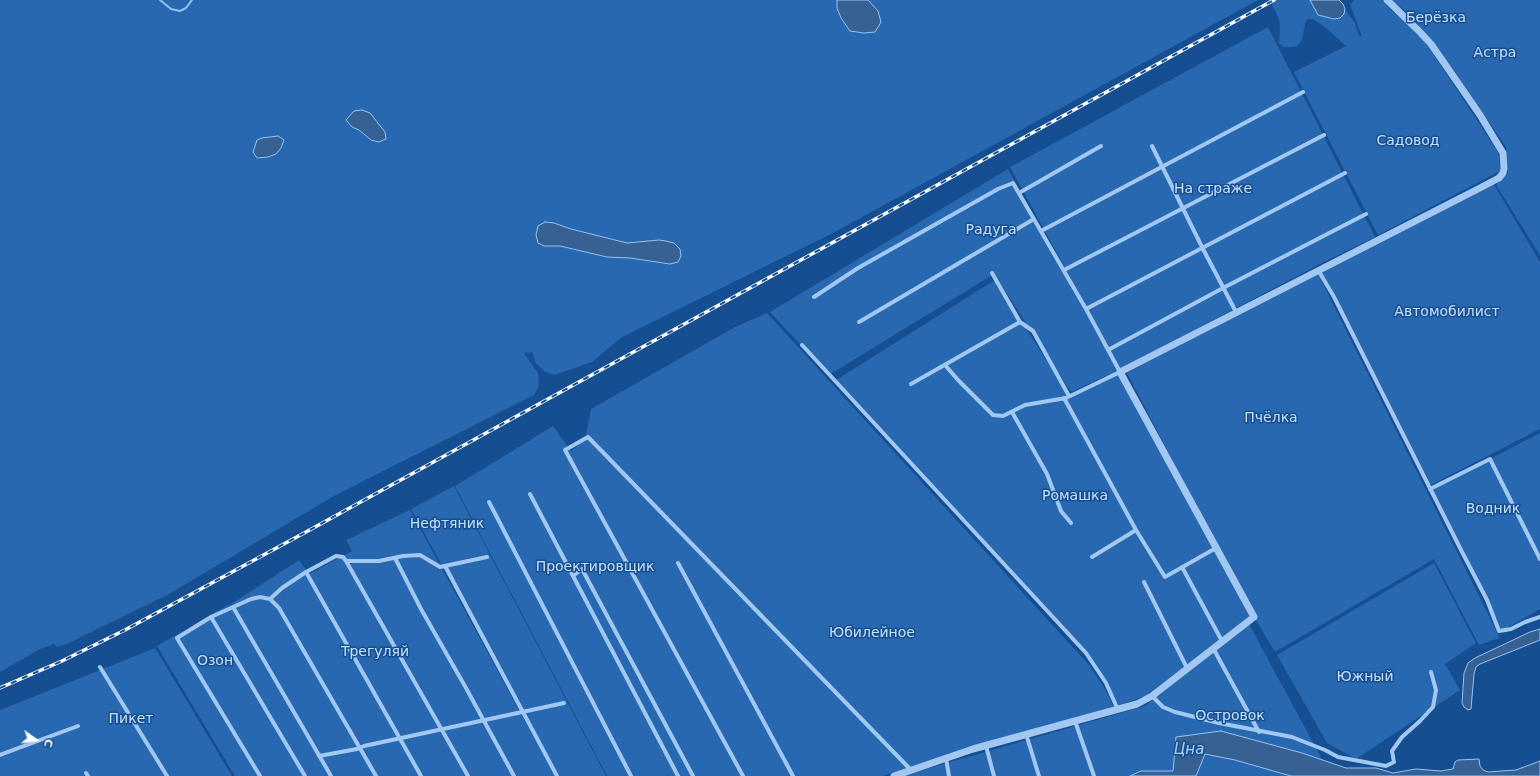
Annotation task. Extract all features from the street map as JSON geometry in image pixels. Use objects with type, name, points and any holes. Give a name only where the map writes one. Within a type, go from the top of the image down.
[{"type":"street","points":[[945,365],[993,415],[1003,416],[1026,405],[1064,398],[1120,372],[1501,176],[1504,169],[1504,158],[1500,147],[1476,109],[1431,44],[1419,30],[1387,0]]},
{"type":"street","points":[[1041,230],[1303,92]]},
{"type":"street","points":[[1064,270],[1324,135]]},
{"type":"street","points":[[1019,193],[1101,146]]},
{"type":"street","points":[[1152,146],[1161,167],[1236,312]]},
{"type":"street","points":[[1086,309],[1203,249],[1345,173]]},
{"type":"street","points":[[814,297],[858,268],[998,189],[1013,183],[1086,309],[1254,617],[1213,647],[1152,696],[1137,704],[1026,734],[946,758],[894,776]]},
{"type":"street","points":[[1108,350],[1223,288],[1366,214]]},
{"type":"street","points":[[859,322],[1034,219]]},
{"type":"street","points":[[1318,270],[1334,297],[1487,600],[1499,630],[1511,629],[1540,617]]},
{"type":"street","points":[[992,273],[1020,322],[1033,332],[1069,396]]},
{"type":"street","points":[[911,384],[1020,322]]},
{"type":"street","points":[[802,345],[1086,653],[1106,683],[1118,710]]},
{"type":"street","points":[[1064,398],[1136,530],[1165,577],[1216,548]]},
{"type":"street","points":[[1012,412],[1047,474],[1061,511],[1071,523]]},
{"type":"street","points":[[743,776],[565,450],[588,437],[909,772]]},
{"type":"street","points":[[1430,489],[1490,459],[1540,559]]},
{"type":"street","points":[[530,494],[678,776]]},
{"type":"street","points":[[489,502],[631,776]]},
{"type":"street","points":[[1092,557],[1136,530]]},
{"type":"street","points":[[346,561],[379,561],[420,555],[440,567],[487,557]]},
{"type":"street","points":[[270,599],[282,588],[306,572],[336,556],[343,557],[468,776]]},
{"type":"street","points":[[395,558],[421,609],[514,776]]},
{"type":"street","points":[[678,563],[794,776]]},
{"type":"street","points":[[445,566],[557,776]]},
{"type":"street","points":[[1182,567],[1222,641]]},
{"type":"street","points":[[574,576],[582,569],[693,776]]},
{"type":"street","points":[[306,572],[421,776]]},
{"type":"street","points":[[1144,582],[1187,668]]},
{"type":"street","points":[[260,776],[177,638],[211,617],[251,599],[260,597],[270,599],[279,608],[376,776]]},
{"type":"street","points":[[233,607],[331,776]]},
{"type":"street","points":[[211,617],[305,776]]},
{"type":"street","points":[[1213,647],[1259,732]]},
{"type":"street","points":[[100,666],[167,776]]},
{"type":"street","points":[[1152,696],[1163,707],[1175,712],[1259,732],[1292,737],[1338,756],[1386,766],[1394,762],[1392,751],[1402,737],[1420,722],[1433,707],[1436,690],[1431,672]]},
{"type":"street","points":[[319,756],[564,703]]},
{"type":"street","points":[[1075,720],[1094,776]]},
{"type":"street","points":[[0,755],[78,726]]},
{"type":"street","points":[[1026,734],[1039,776]]},
{"type":"street","points":[[986,746],[994,776]]},
{"type":"street","points":[[946,758],[949,776]]},
{"type":"green space","points":[[0,0],[837,0],[837,8],[841,18],[850,31],[864,33],[878,11],[868,0],[1258,0],[833,233],[622,337],[592,362],[554,375],[544,371],[536,363],[532,352],[524,353],[538,373],[538,388],[534,395],[332,497],[171,593],[67,644],[57,647],[54,644],[40,649],[0,672]],"holes":[[[354,111],[372,140],[359,130],[352,127],[347,120]],[[554,223],[571,229],[627,243],[659,240],[674,243],[680,248],[681,256],[607,257],[560,246],[544,246]]]},
{"type":"green space","name":"Садовод","points":[[1270,0],[1310,0],[1344,15],[1345,9],[1355,23],[1358,34],[1362,37],[1350,4],[1355,0],[1382,0],[1392,11],[1418,31],[1496,149],[1499,156],[1500,171],[1378,235],[1294,72],[1346,46],[1326,28],[1313,19],[1307,19],[1302,40],[1298,45],[1294,47],[1283,47],[1279,43],[1279,19]]},
{"type":"green space","name":"Астра","points":[[1391,0],[1540,0],[1540,255],[1496,185],[1508,173],[1506,147],[1433,41],[1408,13]]},
{"type":"green space","name":"На страже","points":[[1268,27],[1375,237],[1320,264],[1120,369],[1010,167]]},
{"type":"green space","name":"Ромашка","points":[[1008,169],[1252,615],[1147,695],[1118,706],[1092,663],[836,380],[995,280],[1070,397],[1108,375],[1071,392],[994,274],[829,375],[770,312]]},
{"type":"green space","name":"Автомобилист","points":[[1493,183],[1540,262],[1540,429],[1431,485],[1319,270]]},
{"type":"green space","name":"Пчёлка","points":[[1317,272],[1500,638],[1479,645],[1434,559],[1275,652],[1255,619],[1127,373]]},
{"type":"green space","name":"Юбилейное","points":[[767,313],[1089,665],[1105,689],[1114,708],[962,751],[883,776],[607,776],[455,486],[553,426],[571,451],[585,440],[591,409],[735,327]]},
{"type":"green space","name":"Водник","points":[[1540,433],[1540,609],[1500,632],[1432,489]]},
{"type":"green space","name":"Нефтяник","points":[[454,486],[606,776],[558,776],[411,509]]},
{"type":"green space","name":"Трегуляй","points":[[410,510],[555,776],[332,776],[231,604],[299,560],[309,574],[352,551],[346,540]]},
{"type":"green space","name":"Южный","points":[[1434,563],[1476,643],[1445,664],[1460,690],[1356,759],[1327,743],[1277,655]]},
{"type":"green space","name":"Озон","points":[[230,604],[330,776],[235,776],[157,646]]},
{"type":"green space","name":"Островок","points":[[1249,624],[1331,776],[902,776],[1145,706]]},
{"type":"green space","name":"Пикет","points":[[155,648],[232,776],[0,776],[0,710]]},
{"type":"water","points":[[837,0],[868,0],[878,11],[881,22],[875,32],[864,33],[850,31],[841,18],[837,8]]},
{"type":"water","points":[[1310,0],[1339,0],[1345,9],[1344,14],[1340,18],[1334,19],[1318,15]]},
{"type":"water","points":[[362,110],[370,113],[385,132],[386,139],[379,142],[371,140],[359,130],[352,127],[346,120],[354,111]]},
{"type":"water","points":[[278,136],[284,140],[281,148],[276,154],[268,157],[257,158],[253,152],[257,140]]},
{"type":"water","points":[[545,222],[554,223],[571,229],[627,243],[659,240],[674,243],[680,249],[681,256],[678,262],[670,264],[630,258],[607,257],[560,246],[544,246],[538,243],[536,235],[538,226]]},
{"type":"water","points":[[1540,629],[1540,640],[1480,664],[1476,667],[1471,709],[1468,710],[1464,707],[1462,703],[1464,673],[1468,663],[1475,658],[1530,632]]},
{"type":"water","name":"Цна","points":[[1221,731],[1302,753],[1346,768],[1376,768],[1393,773],[1416,769],[1441,771],[1453,769],[1455,762],[1458,760],[1479,759],[1480,766],[1483,770],[1488,772],[1516,770],[1540,761],[1540,776],[1291,776],[1235,760],[1205,754],[1196,776],[1130,776],[1141,771],[1173,771],[1176,737]]},
{"type":"waterway","points":[[160,0],[171,9],[180,11],[186,8],[192,0]]},
{"type":"railway","points":[[0,688],[62,661],[125,630],[1274,0]]},
{"type":"park label","name":"Берёзка","points":[[1436,18]]},
{"type":"park label","name":"Радуга","points":[[991,230]]},
{"type":"park label","name":"Проектировщик","points":[[595,567]]}]
